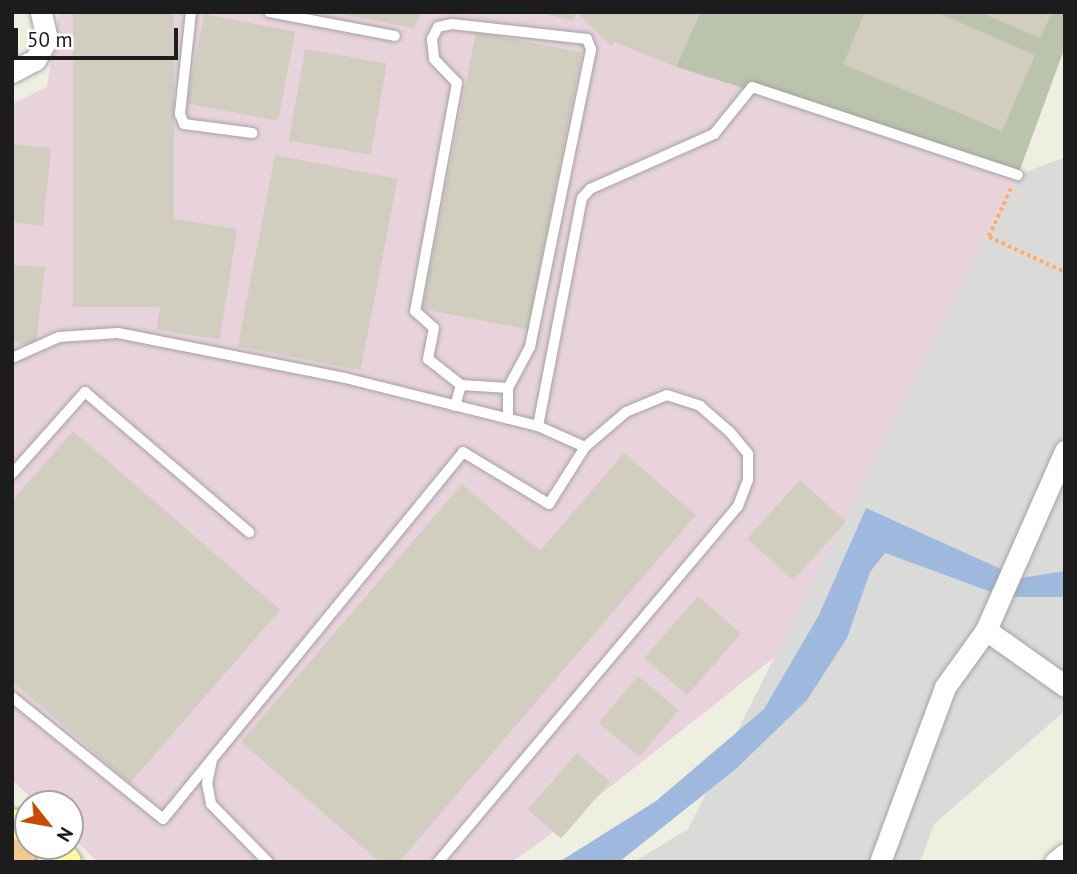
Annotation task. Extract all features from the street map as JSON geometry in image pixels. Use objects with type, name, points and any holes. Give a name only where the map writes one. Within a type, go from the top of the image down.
[{"type":"street","points":[[12,72],[35,60],[47,39],[41,12]]},
{"type":"street","points":[[880,862],[945,687],[986,630],[1065,452]]},
{"type":"street","points":[[986,630],[1065,686]]},
{"type":"street","points":[[1055,862],[1065,854]]},
{"type":"lane","points":[[191,12],[180,114],[184,124],[252,134]]},
{"type":"lane","points":[[269,12],[395,37]]},
{"type":"lane","points":[[508,388],[461,385],[428,359],[434,328],[415,311],[457,83],[431,49],[438,27],[545,30],[587,39],[591,50],[530,346],[508,388],[508,418]]},
{"type":"lane","points":[[538,426],[572,239],[590,189],[706,140],[752,87],[1018,174]]},
{"type":"lane","points":[[552,235],[572,239]]},
{"type":"lane","points":[[12,358],[59,337],[118,333],[455,405],[538,426],[585,447]]},
{"type":"lane","points":[[455,405],[461,385]]},
{"type":"lane","points":[[12,474],[85,392],[249,532]]},
{"type":"lane","points":[[12,697],[163,819],[463,452],[549,504],[585,447],[626,412],[667,395],[700,406],[729,431],[748,454],[748,480],[738,506],[438,862]]},
{"type":"lane","points":[[213,756],[207,783],[211,804],[268,862]]},
{"type":"path","points":[[1018,174],[989,237],[1065,272]]},
{"type":"shaded area","points":[[59,12],[700,12],[676,67],[1018,175],[776,656],[535,846],[511,862],[98,862],[84,848],[84,790],[23,790],[12,780],[12,104],[47,87]]},
{"type":"shaded area","points":[[700,12],[1065,12],[1065,47],[1018,175],[676,67]]},
{"type":"shaded area","points":[[1065,157],[1065,711],[934,824],[920,862],[634,862],[688,829],[1018,175]]},
{"type":"water","points":[[866,508],[1021,578],[1065,571],[1065,597],[1005,597],[885,553],[870,572],[847,638],[807,700],[737,768],[619,862],[559,862],[656,801],[764,709],[819,615]]},
{"type":"building","points":[[73,12],[174,12],[174,307],[73,307]]},
{"type":"building","points":[[330,12],[421,12],[414,28]]},
{"type":"building","points":[[537,12],[576,12],[574,21]]},
{"type":"building","points":[[577,12],[700,12],[676,67],[615,42],[611,46]]},
{"type":"building","points":[[865,12],[936,12],[1035,55],[1002,131],[843,64]]},
{"type":"building","points":[[979,12],[1052,12],[1040,38]]},
{"type":"building","points":[[204,14],[295,32],[278,121],[187,103]]},
{"type":"building","points":[[476,32],[582,53],[528,329],[422,309]]},
{"type":"building","points":[[305,49],[387,63],[371,155],[289,141]]},
{"type":"building","points":[[12,144],[51,148],[43,226],[12,222]]},
{"type":"building","points":[[275,155],[398,179],[360,370],[238,346]]},
{"type":"building","points":[[174,219],[237,229],[220,340],[156,330]]},
{"type":"building","points":[[12,265],[45,267],[36,345],[12,342]]},
{"type":"building","points":[[73,431],[280,610],[130,783],[12,681],[12,501]]},
{"type":"building","points":[[624,453],[696,515],[399,862],[380,862],[241,742],[462,484],[540,551]]},
{"type":"building","points":[[800,480],[846,521],[793,580],[747,539]]},
{"type":"building","points":[[698,596],[741,633],[687,695],[644,658]]},
{"type":"building","points":[[638,676],[679,710],[639,757],[599,723]]},
{"type":"building","points":[[577,753],[610,782],[561,838],[528,810]]}]
